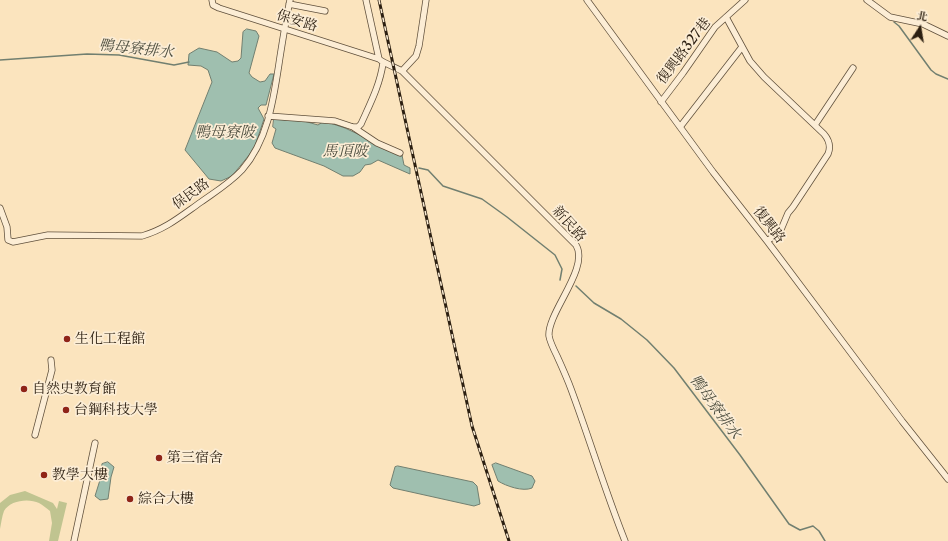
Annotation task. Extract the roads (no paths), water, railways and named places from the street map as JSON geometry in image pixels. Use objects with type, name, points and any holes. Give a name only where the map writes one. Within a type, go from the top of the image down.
[{"type":"street","name":"保安路","points":[[212,0],[213,4],[219,8],[381,61]]},
{"type":"street","points":[[353,127],[358,127],[361,124],[372,102],[381,77],[381,61],[366,0]]},
{"type":"street","points":[[402,71],[416,56],[426,0]]},
{"type":"street","name":"復興路","points":[[587,0],[661,102],[902,421],[948,479]]},
{"type":"street","name":"復興路327巷","points":[[661,102],[715,27],[745,0]]},
{"type":"street","points":[[867,0],[890,17],[923,24],[948,36]]},
{"type":"street","name":"保民路","points":[[0,208],[7,227],[8,240],[13,242],[48,236],[142,236],[156,232],[168,226],[231,181],[248,162],[257,148],[272,105],[290,2]]},
{"type":"street","points":[[290,2],[325,11]]},
{"type":"street","points":[[726,17],[750,61],[764,77],[828,138],[830,150],[828,154],[788,214],[780,232],[767,241]]},
{"type":"street","points":[[680,127],[742,47]]},
{"type":"street","name":"新民路","points":[[381,61],[388,63],[402,71],[576,245],[579,258],[569,288],[552,321],[549,336],[566,375],[587,431],[605,487],[625,541]]},
{"type":"street","points":[[815,125],[853,68]]},
{"type":"street","points":[[268,116],[335,121],[353,127],[377,143],[400,153]]},
{"type":"street","points":[[35,435],[52,370],[51,360]]},
{"type":"street","points":[[74,541],[95,443]]},
{"type":"street","name":"復興路","points":[[935,462],[948,483]]},
{"type":"water","name":"鴨母寮陂","points":[[247,29],[256,31],[259,36],[249,73],[260,82],[265,81],[270,74],[274,74],[266,105],[261,105],[258,108],[264,119],[254,149],[232,176],[221,181],[209,179],[185,150],[212,82],[208,70],[201,66],[188,65],[189,54],[199,48],[217,52],[232,62],[238,61],[241,58],[243,32]]},
{"type":"water","name":"馬頂陂","points":[[274,119],[304,121],[318,125],[324,121],[345,128],[402,155],[404,165],[410,168],[410,174],[378,160],[371,164],[365,165],[360,172],[353,176],[343,176],[324,166],[275,148],[272,143],[276,129],[273,127]]},
{"type":"water","points":[[108,462],[114,467],[108,499],[100,500],[95,496],[100,480],[102,464]]},
{"type":"water","points":[[496,463],[532,476],[535,481],[532,488],[519,489],[505,485],[498,481],[492,465]]},
{"type":"water","points":[[398,466],[473,482],[477,486],[480,504],[474,506],[393,488],[390,485],[395,467]]},
{"type":"waterway","points":[[894,22],[899,26],[931,70],[948,79]]},
{"type":"waterway","name":"鴨母寮排水","points":[[0,60],[87,54],[119,55],[174,65],[189,62]]},
{"type":"waterway","name":"鴨母寮排水","points":[[419,168],[428,170],[443,186],[482,199],[555,255],[562,269],[560,280]]},
{"type":"waterway","name":"鴨母寮排水","points":[[576,286],[594,303],[621,319],[647,340],[674,368],[740,455],[789,524],[800,530],[813,526],[819,531],[825,541]]},
{"type":"railway","points":[[379,0],[472,426],[509,541]]},
{"type":"place","name":"生化工程館","points":[[67,339]]},
{"type":"place","name":"自然史教育館","points":[[24,389]]},
{"type":"place","name":"台鋼科技大學","points":[[66,410]]},
{"type":"place","name":"第三宿舍","points":[[159,458]]},
{"type":"place","name":"教學大樓","points":[[44,475]]},
{"type":"place","name":"綜合大樓","points":[[130,499]]}]
